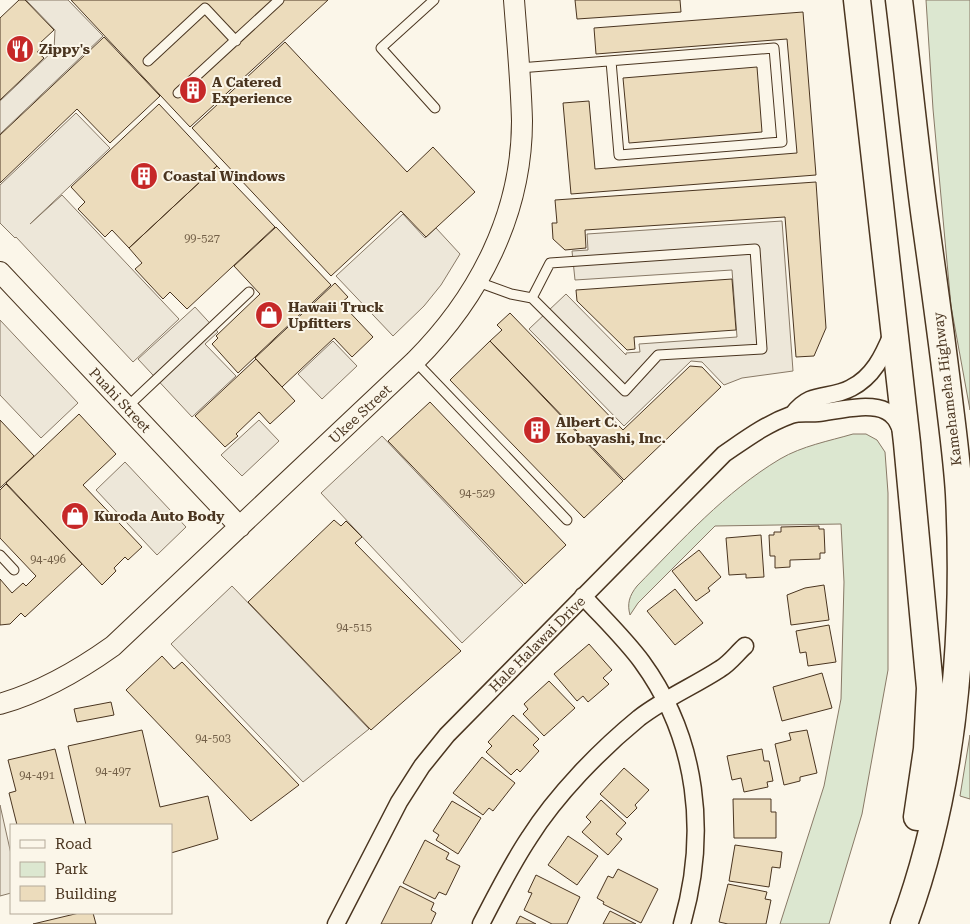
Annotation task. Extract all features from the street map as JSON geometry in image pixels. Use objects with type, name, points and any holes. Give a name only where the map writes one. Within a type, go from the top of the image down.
[{"type":"main road","points":[[857,0],[907,443],[930,688],[927,749],[917,817],[888,924]]},
{"type":"main road","name":"Kamehameha Highway","points":[[899,0],[921,190],[954,439],[959,493],[961,561],[958,661],[953,715],[942,781],[930,836],[904,924]]},
{"type":"street","name":"Ukee Street","points":[[0,704],[23,698],[50,686],[88,664],[113,646],[415,362],[435,342],[458,312],[478,282],[498,241],[510,203],[518,168],[522,122],[514,0]]},
{"type":"street","name":"Puahi Street","points":[[0,272],[240,527]]},
{"type":"street","name":"Hale Halawai Drive","points":[[793,414],[801,404],[817,397],[850,389],[866,378],[883,355],[894,328]]},
{"type":"street","name":"Hale Halawai Drive","points":[[336,924],[399,802],[422,766],[447,735],[724,454],[764,427],[793,414],[851,408],[888,411],[896,419],[907,443]]},
{"type":"street","points":[[583,596],[642,662],[665,700],[683,742],[695,798],[696,833],[694,867],[682,924]]},
{"type":"street","points":[[481,924],[503,880],[530,836],[560,797],[611,742],[665,700],[722,668],[745,646]]},
{"type":"lane","points":[[178,93],[279,0]]},
{"type":"lane","points":[[434,0],[381,48],[435,108]]},
{"type":"lane","points":[[148,61],[204,8],[236,41]]},
{"type":"lane","points":[[519,68],[774,48],[782,142],[619,155],[611,61]]},
{"type":"lane","points":[[478,282],[511,294],[532,298],[625,392],[658,355],[762,348],[755,249],[550,263],[532,298]]},
{"type":"lane","points":[[127,407],[249,292]]},
{"type":"lane","points":[[415,362],[567,520]]},
{"type":"lane","points":[[0,555],[14,570]]},
{"type":"green space","points":[[926,0],[970,0],[970,410],[951,306],[933,109]]},
{"type":"green space","points":[[853,434],[866,434],[877,440],[885,452],[888,493],[888,670],[862,814],[829,924],[780,924],[824,786],[841,699],[844,582],[841,524],[715,526],[638,603],[630,615],[630,597],[637,586],[688,534],[722,502],[760,472],[788,454]]},
{"type":"green space","points":[[970,735],[970,799],[960,796]]},
{"type":"shaded area","points":[[26,0],[68,0],[103,36],[0,134],[0,101],[54,50],[55,30]]},
{"type":"shaded area","points":[[76,113],[110,148],[30,224],[62,195],[179,319],[133,362],[16,237],[0,223],[0,185]]},
{"type":"shaded area","points":[[403,214],[425,238],[436,228],[460,254],[441,285],[424,306],[393,336],[336,276]]},
{"type":"shaded area","points":[[782,221],[793,371],[742,378],[724,385],[702,362],[691,361],[624,426],[529,329],[566,294],[626,355],[626,353],[640,352],[639,344],[737,337],[732,270],[575,280],[572,251],[588,250],[587,234]]},
{"type":"shaded area","points":[[195,307],[218,332],[205,344],[236,376],[192,417],[138,359]]},
{"type":"shaded area","points":[[0,320],[78,403],[41,438],[0,395]]},
{"type":"shaded area","points":[[333,341],[357,366],[322,399],[298,374]]},
{"type":"shaded area","points":[[259,420],[279,441],[242,476],[221,455]]},
{"type":"shaded area","points":[[382,436],[523,585],[462,643],[321,493]]},
{"type":"shaded area","points":[[125,462],[186,527],[157,555],[96,490]]},
{"type":"shaded area","points":[[232,586],[369,729],[303,782],[171,644]]},
{"type":"shaded area","points":[[0,805],[10,850],[10,893],[0,896]]},
{"type":"building","name":"Zippy's","points":[[19,0],[25,0],[54,30],[40,43],[43,46],[37,52],[44,58],[0,100],[0,18]]},
{"type":"building","name":"A Catered Experience","points":[[71,0],[328,0],[190,127]]},
{"type":"building","points":[[575,0],[680,0],[681,12],[577,19]]},
{"type":"building","points":[[803,12],[816,175],[571,194],[563,103],[589,101],[595,169],[797,153],[787,39],[596,54],[594,28]]},
{"type":"building","points":[[104,37],[160,96],[110,143],[77,109],[0,183],[0,135]]},
{"type":"building","points":[[285,42],[407,172],[433,147],[475,192],[426,237],[401,211],[331,276],[192,128]]},
{"type":"building","points":[[757,67],[762,132],[629,143],[623,78]]},
{"type":"building","name":"Coastal Windows","points":[[159,104],[217,166],[129,248],[112,230],[105,237],[78,209],[85,202],[71,187]]},
{"type":"building","points":[[217,166],[275,227],[187,309],[170,292],[163,299],[135,269],[142,263],[129,248]]},
{"type":"building","points":[[816,182],[826,328],[814,356],[796,357],[785,217],[585,230],[586,248],[565,250],[553,239],[552,223],[557,223],[555,200]]},
{"type":"building","name":"Hawaii Truck Upfitters","points":[[276,227],[331,285],[238,373],[212,344],[218,338],[216,336],[260,294],[234,266]]},
{"type":"building","points":[[732,279],[736,330],[634,337],[635,349],[627,350],[577,301],[576,290]]},
{"type":"building","points":[[335,283],[348,297],[341,303],[373,337],[352,357],[334,338],[282,387],[255,358]]},
{"type":"building","points":[[510,313],[623,430],[690,366],[702,367],[721,387],[624,480],[490,341],[502,330],[497,325]]},
{"type":"building","name":"Albert C. Kobayashi, Inc.","points":[[490,341],[623,481],[584,518],[450,380]]},
{"type":"building","points":[[256,359],[295,401],[270,424],[259,412],[236,434],[238,436],[225,447],[195,416]]},
{"type":"building","points":[[430,402],[566,545],[525,584],[388,441]]},
{"type":"building","name":"Kuroda Auto Body","points":[[79,414],[116,454],[83,485],[142,547],[128,560],[125,557],[114,568],[116,571],[102,585],[6,483]]},
{"type":"building","points":[[0,420],[34,456],[0,488]]},
{"type":"building","points":[[6,484],[82,564],[25,617],[21,613],[10,624],[0,625],[0,579],[12,593],[23,583],[26,586],[36,576],[0,538],[0,490]]},
{"type":"building","points":[[334,520],[341,526],[346,521],[362,537],[355,543],[461,651],[371,730],[248,602]]},
{"type":"building","points":[[819,526],[819,529],[824,529],[825,553],[820,553],[820,559],[790,560],[790,567],[775,568],[775,556],[770,556],[769,535],[774,535],[774,532],[781,532],[781,527]]},
{"type":"building","points":[[761,535],[764,577],[746,578],[746,574],[729,575],[726,538]]},
{"type":"building","points":[[699,550],[721,577],[708,588],[710,591],[696,601],[672,571]]},
{"type":"building","points":[[824,585],[829,620],[791,625],[787,595],[805,588]]},
{"type":"building","points":[[675,589],[703,623],[675,645],[647,611]]},
{"type":"building","points":[[829,625],[836,662],[808,666],[806,652],[800,653],[796,631]]},
{"type":"building","points":[[589,644],[612,670],[603,678],[609,684],[588,702],[583,696],[577,701],[554,674]]},
{"type":"building","points":[[162,656],[174,669],[182,662],[299,785],[251,821],[126,690]]},
{"type":"building","points":[[822,673],[832,708],[782,721],[773,687]]},
{"type":"building","points":[[549,681],[575,708],[544,736],[523,714],[528,709],[524,704]]},
{"type":"building","points":[[111,702],[114,715],[77,722],[74,709]]},
{"type":"building","points":[[513,715],[539,739],[533,745],[539,751],[520,772],[517,769],[511,775],[486,752],[492,746],[488,742]]},
{"type":"building","points":[[142,730],[160,807],[208,796],[218,839],[172,853],[172,824],[86,824],[68,746]]},
{"type":"building","points":[[807,730],[817,773],[800,777],[800,781],[784,785],[775,744],[791,740],[789,733]]},
{"type":"building","points":[[55,749],[74,824],[17,824],[9,793],[16,791],[8,760]]},
{"type":"building","points":[[762,749],[764,761],[769,761],[773,781],[767,782],[768,787],[744,792],[741,778],[732,780],[727,756]]},
{"type":"building","points":[[482,757],[515,783],[493,811],[489,808],[483,815],[453,793]]},
{"type":"building","points":[[624,768],[649,790],[635,805],[637,808],[627,818],[600,794]]},
{"type":"building","points":[[733,799],[771,799],[771,812],[776,812],[776,838],[734,838]]},
{"type":"building","points":[[601,800],[626,823],[616,834],[622,839],[608,855],[582,832],[591,822],[586,817]]},
{"type":"building","points":[[452,801],[481,818],[458,854],[436,840],[439,835],[433,831]]},
{"type":"building","points":[[568,836],[598,856],[577,885],[548,865]]},
{"type":"building","points":[[425,840],[449,853],[446,859],[460,866],[446,895],[439,892],[435,899],[403,883]]},
{"type":"building","points":[[735,845],[782,852],[780,868],[772,867],[769,887],[729,881]]},
{"type":"building","points":[[618,869],[658,889],[641,923],[603,904],[604,902],[597,898],[608,876],[613,878]]},
{"type":"building","points":[[536,875],[580,897],[567,924],[552,924],[524,910],[532,893],[528,892]]},
{"type":"building","points":[[728,884],[767,892],[765,899],[771,900],[766,924],[728,924],[719,922]]},
{"type":"building","points":[[400,886],[434,903],[431,910],[436,913],[431,924],[381,924]]},
{"type":"building","points":[[610,911],[636,924],[603,924]]},
{"type":"building","points":[[75,914],[93,914],[96,924],[33,924]]},
{"type":"building","points":[[520,916],[536,924],[516,924]]},
{"type":"place","name":"Zippy's","points":[[20,49]]},
{"type":"place","name":"A Catered Experience","points":[[193,90]]},
{"type":"place","name":"Coastal Windows","points":[[144,176]]},
{"type":"place","name":"Hawaii Truck Upfitters","points":[[269,315]]},
{"type":"place","name":"Albert C. Kobayashi, Inc.","points":[[537,430]]},
{"type":"place","name":"Kuroda Auto Body","points":[[75,516]]}]
